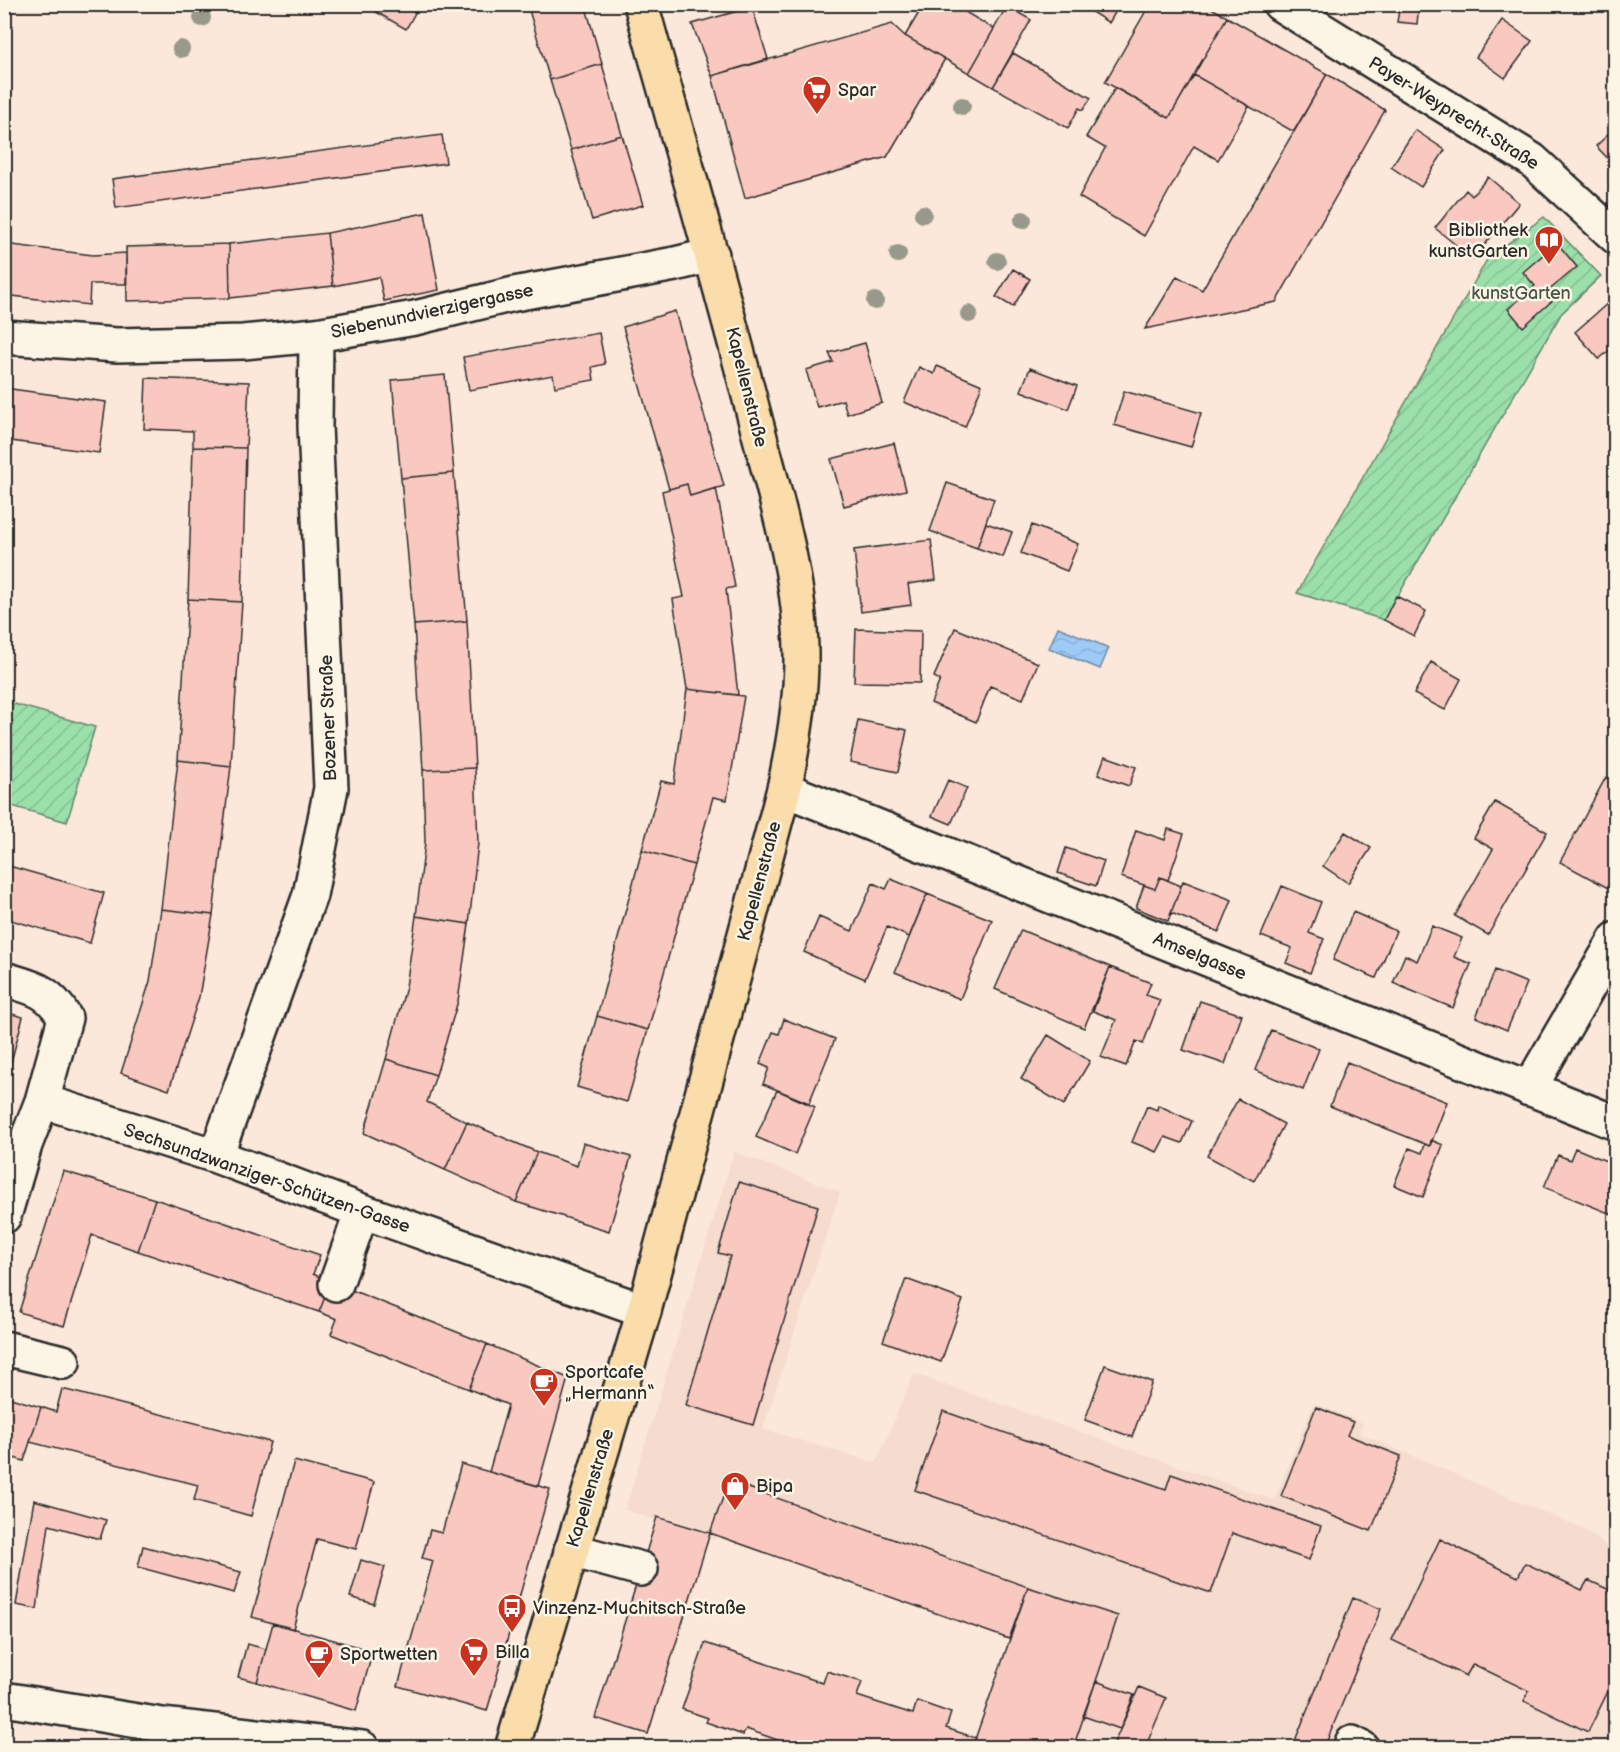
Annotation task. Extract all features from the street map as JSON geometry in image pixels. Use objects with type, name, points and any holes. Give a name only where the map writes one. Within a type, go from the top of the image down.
[{"type":"main road","name":"Kapellenstraße","points":[[512,1748],[644,1311],[784,789],[799,702],[801,658],[798,615],[786,539],[712,255],[641,4]]},
{"type":"street","name":"Payer-Weyprecht-Straße","points":[[1280,4],[1532,160],[1616,237]]},
{"type":"street","name":"Siebenundvierzigergasse","points":[[4,337],[127,345],[243,342],[316,335],[415,318],[514,294],[712,255]]},
{"type":"street","name":"Bozener Straße","points":[[216,1156],[310,896],[331,788],[315,426],[316,335]]},
{"type":"street","name":"Amselgasse","points":[[784,789],[1616,1123]]},
{"type":"street","points":[[1529,1089],[1616,939]]},
{"type":"street","points":[[4,979],[40,990],[56,1003],[65,1018],[42,1101],[25,1145],[4,1216]]},
{"type":"street","name":"Sechsundzwanziger-Schützen-Gasse","points":[[42,1101],[216,1156],[362,1211],[644,1311]]},
{"type":"street","points":[[336,1284],[362,1211]]},
{"type":"street","points":[[4,1348],[63,1362]]},
{"type":"street","points":[[571,1550],[641,1569]]},
{"type":"street","points":[[4,1699],[162,1725],[362,1748]]},
{"type":"street","points":[[1350,1748],[1352,1743],[1362,1748]]},
{"type":"shaded area","points":[[734,1152],[840,1192],[763,1429],[876,1463],[914,1374],[1274,1500],[1314,1403],[1363,1423],[1359,1433],[1585,1530],[1615,1552],[1615,1747],[972,1747],[1009,1639],[723,1538],[713,1539],[625,1510]]},
{"type":"green space","name":"kunstGarten","points":[[1544,217],[1601,276],[1561,314],[1384,620],[1297,593],[1488,258]]},
{"type":"green space","points":[[4,701],[95,727],[67,822],[5,804]]},
{"type":"water","points":[[1058,627],[1109,648],[1100,669],[1049,648]]},
{"type":"building","points":[[362,4],[420,4],[406,29]]},
{"type":"building","points":[[535,4],[585,4],[602,64],[550,80],[528,7]]},
{"type":"building","points":[[924,4],[952,4],[994,29],[969,73],[905,36]]},
{"type":"building","points":[[1079,4],[1120,4],[1109,23]]},
{"type":"building","points":[[1150,4],[1205,4],[1227,17],[1169,118],[1105,82]]},
{"type":"building","points":[[1400,4],[1419,4],[1417,24],[1397,22]]},
{"type":"building","points":[[1007,6],[1031,20],[993,87],[969,73]]},
{"type":"building","points":[[752,7],[768,59],[712,76],[692,24]]},
{"type":"building","points":[[1227,17],[1327,74],[1294,132],[1194,75]]},
{"type":"building","points":[[1502,20],[1532,41],[1505,78],[1476,57]]},
{"type":"building","name":"Spar","points":[[892,24],[905,36],[945,59],[887,157],[745,198],[712,76]]},
{"type":"building","points":[[1013,53],[1091,98],[1083,110],[1079,108],[1068,128],[993,87]]},
{"type":"building","points":[[602,64],[622,135],[571,150],[550,80]]},
{"type":"building","points":[[1327,74],[1385,110],[1276,302],[1145,329],[1177,276],[1202,290]]},
{"type":"building","points":[[1194,75],[1249,106],[1218,160],[1194,146],[1144,236],[1079,197],[1105,148],[1086,137],[1115,88],[1169,118]]},
{"type":"building","points":[[1616,127],[1616,167],[1596,146]]},
{"type":"building","points":[[1415,130],[1445,150],[1421,187],[1391,167]]},
{"type":"building","points":[[442,135],[446,163],[116,208],[112,179]]},
{"type":"building","points":[[622,135],[643,205],[592,220],[571,150]]},
{"type":"building","points":[[1488,177],[1519,203],[1473,259],[1435,228],[1466,190],[1472,196]]},
{"type":"building","points":[[425,213],[439,290],[384,301],[379,277],[333,286],[327,233]]},
{"type":"building","points":[[327,233],[333,286],[230,298],[229,244]]},
{"type":"building","points":[[1557,243],[1577,267],[1547,292],[1554,299],[1523,327],[1508,309],[1535,286],[1523,272]]},
{"type":"building","points":[[4,244],[93,255],[126,253],[126,284],[90,284],[89,305],[4,295]]},
{"type":"building","points":[[229,244],[230,298],[127,301],[126,247]]},
{"type":"building","points":[[1013,269],[1030,279],[1013,307],[996,297]]},
{"type":"building","points":[[1609,302],[1616,310],[1616,345],[1599,359],[1575,332]]},
{"type":"building","points":[[675,311],[724,486],[690,496],[687,484],[669,489],[623,327]]},
{"type":"building","points":[[599,333],[605,364],[592,367],[594,380],[555,387],[553,375],[469,390],[463,357]]},
{"type":"building","points":[[865,343],[882,403],[847,414],[843,400],[817,407],[806,370],[833,362],[829,353]]},
{"type":"building","points":[[937,366],[982,385],[965,427],[904,402],[919,367],[934,374]]},
{"type":"building","points":[[1030,368],[1077,386],[1068,409],[1021,391]]},
{"type":"building","points":[[445,375],[454,473],[401,478],[392,380]]},
{"type":"building","points":[[146,378],[249,382],[246,448],[193,447],[193,431],[144,429]]},
{"type":"building","points":[[4,388],[106,402],[99,453],[4,440]]},
{"type":"building","points":[[1124,391],[1201,413],[1191,447],[1114,425]]},
{"type":"building","points":[[894,443],[906,490],[844,506],[831,459]]},
{"type":"building","points":[[193,447],[246,448],[242,602],[188,599]]},
{"type":"building","points":[[454,473],[467,621],[414,625],[401,478]]},
{"type":"building","points":[[947,483],[994,499],[977,548],[930,531]]},
{"type":"building","points":[[687,484],[690,496],[716,488],[735,587],[726,589],[738,695],[687,689],[673,599],[684,597],[662,491]]},
{"type":"building","points":[[986,523],[1012,532],[1003,557],[977,548]]},
{"type":"building","points":[[1032,525],[1078,544],[1067,571],[1021,553]]},
{"type":"building","points":[[931,540],[936,580],[908,584],[911,605],[861,612],[854,550]]},
{"type":"building","points":[[1396,596],[1426,611],[1414,636],[1384,620]]},
{"type":"building","points":[[188,599],[242,602],[231,766],[178,760]]},
{"type":"building","points":[[467,621],[475,768],[423,770],[414,625]]},
{"type":"building","points":[[955,628],[1038,663],[1023,699],[990,686],[976,722],[931,703],[940,680],[934,677]]},
{"type":"building","points":[[856,629],[921,631],[920,683],[854,682]]},
{"type":"building","points":[[1431,662],[1461,679],[1445,710],[1414,694]]},
{"type":"building","points":[[687,689],[744,696],[727,800],[713,797],[694,865],[642,850],[661,781],[674,784]]},
{"type":"building","points":[[858,720],[907,730],[898,772],[850,762]]},
{"type":"building","points":[[1105,756],[1136,767],[1129,786],[1098,775]]},
{"type":"building","points":[[178,760],[231,766],[213,915],[161,909]]},
{"type":"building","points":[[475,768],[478,843],[469,924],[416,916],[425,843],[423,770]]},
{"type":"building","points":[[1606,777],[1616,782],[1616,874],[1608,888],[1560,862]]},
{"type":"building","points":[[948,780],[967,788],[951,824],[932,816]]},
{"type":"building","points":[[1495,802],[1547,832],[1488,935],[1455,916],[1493,849],[1474,838]]},
{"type":"building","points":[[1168,829],[1184,834],[1168,880],[1160,877],[1155,889],[1121,877],[1136,830],[1165,840]]},
{"type":"building","points":[[1345,832],[1371,848],[1348,883],[1323,866]]},
{"type":"building","points":[[1066,848],[1104,861],[1096,886],[1058,873]]},
{"type":"building","points":[[642,850],[694,865],[648,1030],[597,1016]]},
{"type":"building","points":[[9,866],[104,893],[90,943],[4,918],[4,881]]},
{"type":"building","points":[[1160,877],[1181,886],[1168,921],[1136,908],[1144,885],[1155,889]]},
{"type":"building","points":[[891,879],[927,894],[909,937],[887,927],[865,979],[804,952],[819,917],[852,931],[873,883],[886,889]]},
{"type":"building","points":[[1183,881],[1232,900],[1219,932],[1171,913]]},
{"type":"building","points":[[1282,886],[1321,902],[1309,933],[1324,939],[1310,973],[1286,963],[1292,948],[1261,936]]},
{"type":"building","points":[[927,894],[992,920],[960,999],[895,972]]},
{"type":"building","points":[[161,909],[213,915],[199,997],[169,1090],[121,1073],[150,981]]},
{"type":"building","points":[[1353,912],[1396,931],[1376,978],[1333,960]]},
{"type":"building","points":[[416,916],[469,924],[458,1001],[436,1075],[386,1059],[406,987]]},
{"type":"building","points":[[1432,926],[1462,938],[1454,957],[1471,964],[1453,1008],[1393,983],[1405,955],[1417,961]]},
{"type":"building","points":[[1021,930],[1110,967],[1084,1028],[995,989]]},
{"type":"building","points":[[1110,967],[1151,983],[1146,995],[1160,1000],[1143,1044],[1136,1041],[1126,1066],[1101,1057],[1116,1020],[1093,1011]]},
{"type":"building","points":[[1495,970],[1527,983],[1507,1030],[1476,1017]]},
{"type":"building","points":[[1200,1001],[1242,1015],[1225,1064],[1183,1050]]},
{"type":"building","points":[[4,1012],[23,1017],[4,1089]]},
{"type":"building","points":[[597,1016],[648,1030],[627,1102],[577,1087]]},
{"type":"building","points":[[784,1019],[835,1039],[809,1103],[763,1084],[769,1068],[760,1064],[773,1032],[779,1034]]},
{"type":"building","points":[[1271,1030],[1319,1049],[1303,1090],[1255,1070]]},
{"type":"building","points":[[1048,1035],[1090,1061],[1064,1105],[1021,1079]]},
{"type":"building","points":[[386,1059],[436,1075],[427,1102],[467,1122],[445,1170],[364,1133]]},
{"type":"building","points":[[1347,1062],[1447,1102],[1430,1146],[1330,1106]]},
{"type":"building","points":[[777,1090],[815,1107],[795,1154],[756,1137]]},
{"type":"building","points":[[1238,1099],[1284,1124],[1254,1181],[1207,1156]]},
{"type":"building","points":[[1158,1105],[1192,1121],[1182,1143],[1165,1137],[1157,1152],[1132,1142],[1147,1106],[1157,1110]]},
{"type":"building","points":[[467,1122],[537,1152],[516,1202],[445,1170]]},
{"type":"building","points":[[1431,1140],[1443,1145],[1423,1197],[1394,1185],[1409,1148],[1422,1153],[1425,1144],[1430,1146]]},
{"type":"building","points":[[583,1143],[631,1157],[609,1231],[516,1202],[537,1152],[577,1166]]},
{"type":"building","points":[[1575,1148],[1616,1165],[1616,1216],[1544,1187],[1558,1155],[1570,1160]]},
{"type":"building","points":[[63,1171],[155,1199],[138,1251],[92,1235],[64,1326],[19,1312]]},
{"type":"building","points":[[739,1182],[818,1206],[753,1425],[686,1405],[730,1256],[718,1253]]},
{"type":"building","points":[[155,1199],[320,1255],[313,1274],[331,1282],[319,1312],[138,1251]]},
{"type":"building","points":[[906,1279],[963,1300],[941,1362],[883,1341]]},
{"type":"building","points":[[331,1282],[487,1344],[469,1389],[331,1334],[337,1319],[319,1312]]},
{"type":"building","points":[[487,1344],[568,1378],[538,1486],[489,1472],[508,1405],[469,1389]]},
{"type":"building","points":[[1105,1365],[1152,1382],[1132,1437],[1085,1420]]},
{"type":"building","points":[[62,1389],[270,1442],[251,1516],[194,1500],[198,1485],[30,1442],[41,1407],[56,1412]]},
{"type":"building","points":[[4,1396],[41,1407],[24,1461],[4,1455]]},
{"type":"building","points":[[1316,1407],[1353,1422],[1347,1435],[1401,1456],[1371,1531],[1281,1496]]},
{"type":"building","points":[[943,1411],[1166,1489],[1171,1474],[1321,1526],[1309,1560],[1232,1533],[1211,1593],[915,1490]]},
{"type":"building","points":[[294,1461],[374,1482],[356,1549],[317,1539],[293,1629],[252,1617]]},
{"type":"building","points":[[461,1464],[550,1489],[487,1711],[398,1686],[433,1561],[422,1558],[430,1530],[442,1533]]},
{"type":"building","points":[[729,1481],[1028,1587],[1009,1639],[710,1533]]},
{"type":"building","points":[[34,1500],[106,1520],[100,1539],[49,1525],[37,1609],[16,1605]]},
{"type":"building","points":[[657,1517],[710,1533],[648,1734],[595,1718]]},
{"type":"building","points":[[1440,1539],[1518,1577],[1525,1563],[1582,1590],[1588,1580],[1616,1593],[1616,1675],[1588,1732],[1524,1701],[1529,1691],[1473,1664],[1466,1676],[1392,1640]]},
{"type":"building","points":[[143,1546],[241,1572],[234,1593],[138,1567]]},
{"type":"building","points":[[361,1560],[385,1567],[374,1604],[350,1597]]},
{"type":"building","points":[[1028,1587],[1118,1616],[1073,1748],[972,1748]]},
{"type":"building","points":[[1353,1598],[1381,1609],[1324,1748],[1292,1748]]},
{"type":"building","points":[[273,1623],[373,1651],[356,1711],[257,1682]]},
{"type":"building","points":[[705,1643],[823,1683],[827,1671],[862,1682],[857,1696],[913,1714],[917,1701],[951,1713],[946,1728],[976,1738],[972,1748],[800,1748],[746,1729],[743,1735],[706,1722],[708,1718],[682,1709]]},
{"type":"building","points":[[247,1644],[266,1649],[257,1682],[238,1677]]},
{"type":"building","points":[[1096,1681],[1134,1695],[1120,1729],[1083,1716]]},
{"type":"building","points":[[1139,1687],[1166,1698],[1145,1748],[1112,1748]]},
{"type":"place","name":"Spar","points":[[817,116]]},
{"type":"place","name":"Bibliothek kunstGarten","points":[[1549,266]]},
{"type":"place","name":"Sportcafe „Hermann“","points":[[544,1408]]},
{"type":"place","name":"Bipa","points":[[735,1512]]},
{"type":"place","name":"Vinzenz-Muchitsch-Straße","points":[[512,1634]]},
{"type":"place","name":"Billa","points":[[474,1678]]},
{"type":"place","name":"Sportwetten","points":[[319,1680]]}]
